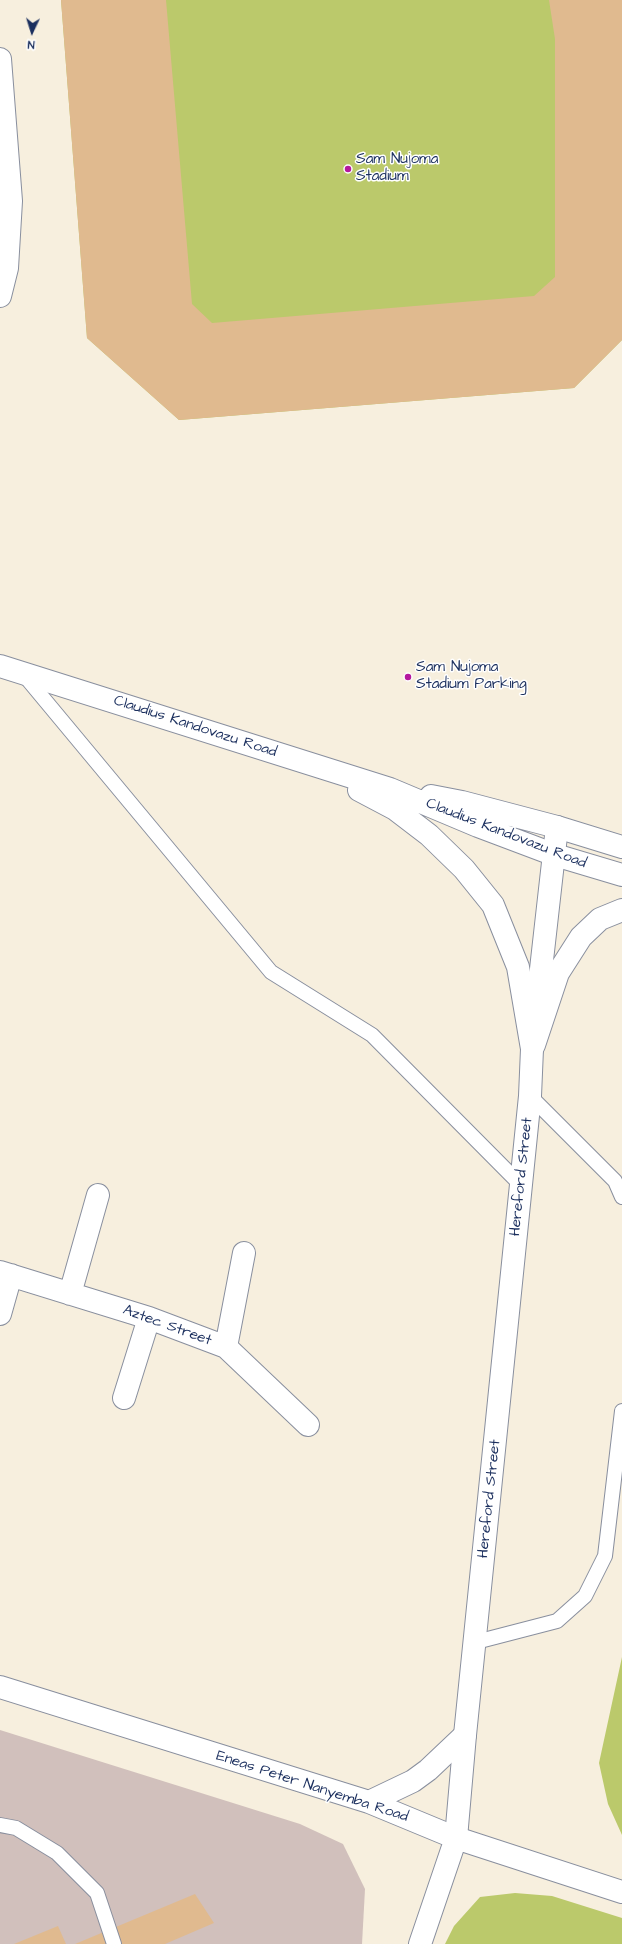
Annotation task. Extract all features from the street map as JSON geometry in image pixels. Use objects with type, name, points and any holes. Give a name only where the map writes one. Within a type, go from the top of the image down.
[{"type":"street","points":[[0,59],[11,201],[7,268],[0,296]]},
{"type":"street","name":"Claudius Kandovazu Road","points":[[0,666],[390,789],[478,826],[555,855],[622,875]]},
{"type":"street","points":[[310,764],[395,809],[429,834],[464,869],[493,905],[518,967],[532,1049]]},
{"type":"street","name":"Claudius Kandovazu Road","points":[[390,789],[462,802],[557,827],[622,847]]},
{"type":"street","points":[[532,1049],[557,827]]},
{"type":"street","points":[[532,1049],[558,972],[577,943],[600,920],[622,910]]},
{"type":"street","name":"Hereford Street","points":[[420,1944],[456,1838],[530,1096],[532,1049]]},
{"type":"street","points":[[70,1294],[98,1195]]},
{"type":"street","points":[[226,1347],[244,1254]]},
{"type":"street","points":[[0,1314],[5,1273]]},
{"type":"street","name":"Aztec Street","points":[[5,1273],[149,1318],[226,1347],[308,1425]]},
{"type":"street","points":[[124,1398],[149,1318]]},
{"type":"street","name":"Eneas Peter Nanyemba Road","points":[[0,1687],[368,1802],[456,1838],[622,1892]]},
{"type":"street","points":[[368,1802],[413,1781],[428,1770],[465,1736]]},
{"type":"lane","points":[[23,673],[272,972],[372,1035],[521,1185]]},
{"type":"lane","points":[[530,1096],[615,1181],[622,1197]]},
{"type":"lane","points":[[476,1642],[557,1621],[585,1596],[605,1556],[622,1411]]},
{"type":"lane","points":[[0,1825],[16,1828],[56,1853],[97,1893],[114,1944]]},
{"type":"shaded area","points":[[0,1730],[300,1824],[343,1844],[365,1889],[362,1944],[0,1944]]},
{"type":"green space","name":"Sam Nujoma Stadium","points":[[61,0],[622,0],[622,340],[574,388],[179,420],[87,338]]},
{"type":"green space","points":[[622,1657],[622,1835],[608,1804],[599,1763]]},
{"type":"green space","points":[[515,1893],[552,1896],[622,1918],[622,1944],[445,1944],[454,1926],[480,1897]]},
{"type":"building","points":[[61,0],[166,0],[192,304],[212,323],[534,296],[555,277],[555,39],[549,0],[622,0],[622,340],[574,388],[179,420],[87,338]]},
{"type":"building","points":[[195,1894],[214,1923],[165,1944],[75,1944]]},
{"type":"building","points":[[58,1926],[66,1944],[14,1944]]},
{"type":"place","name":"Sam Nujoma Stadium","points":[[348,169]]},
{"type":"place","name":"Sam Nujoma Stadium Parking","points":[[408,677]]}]
